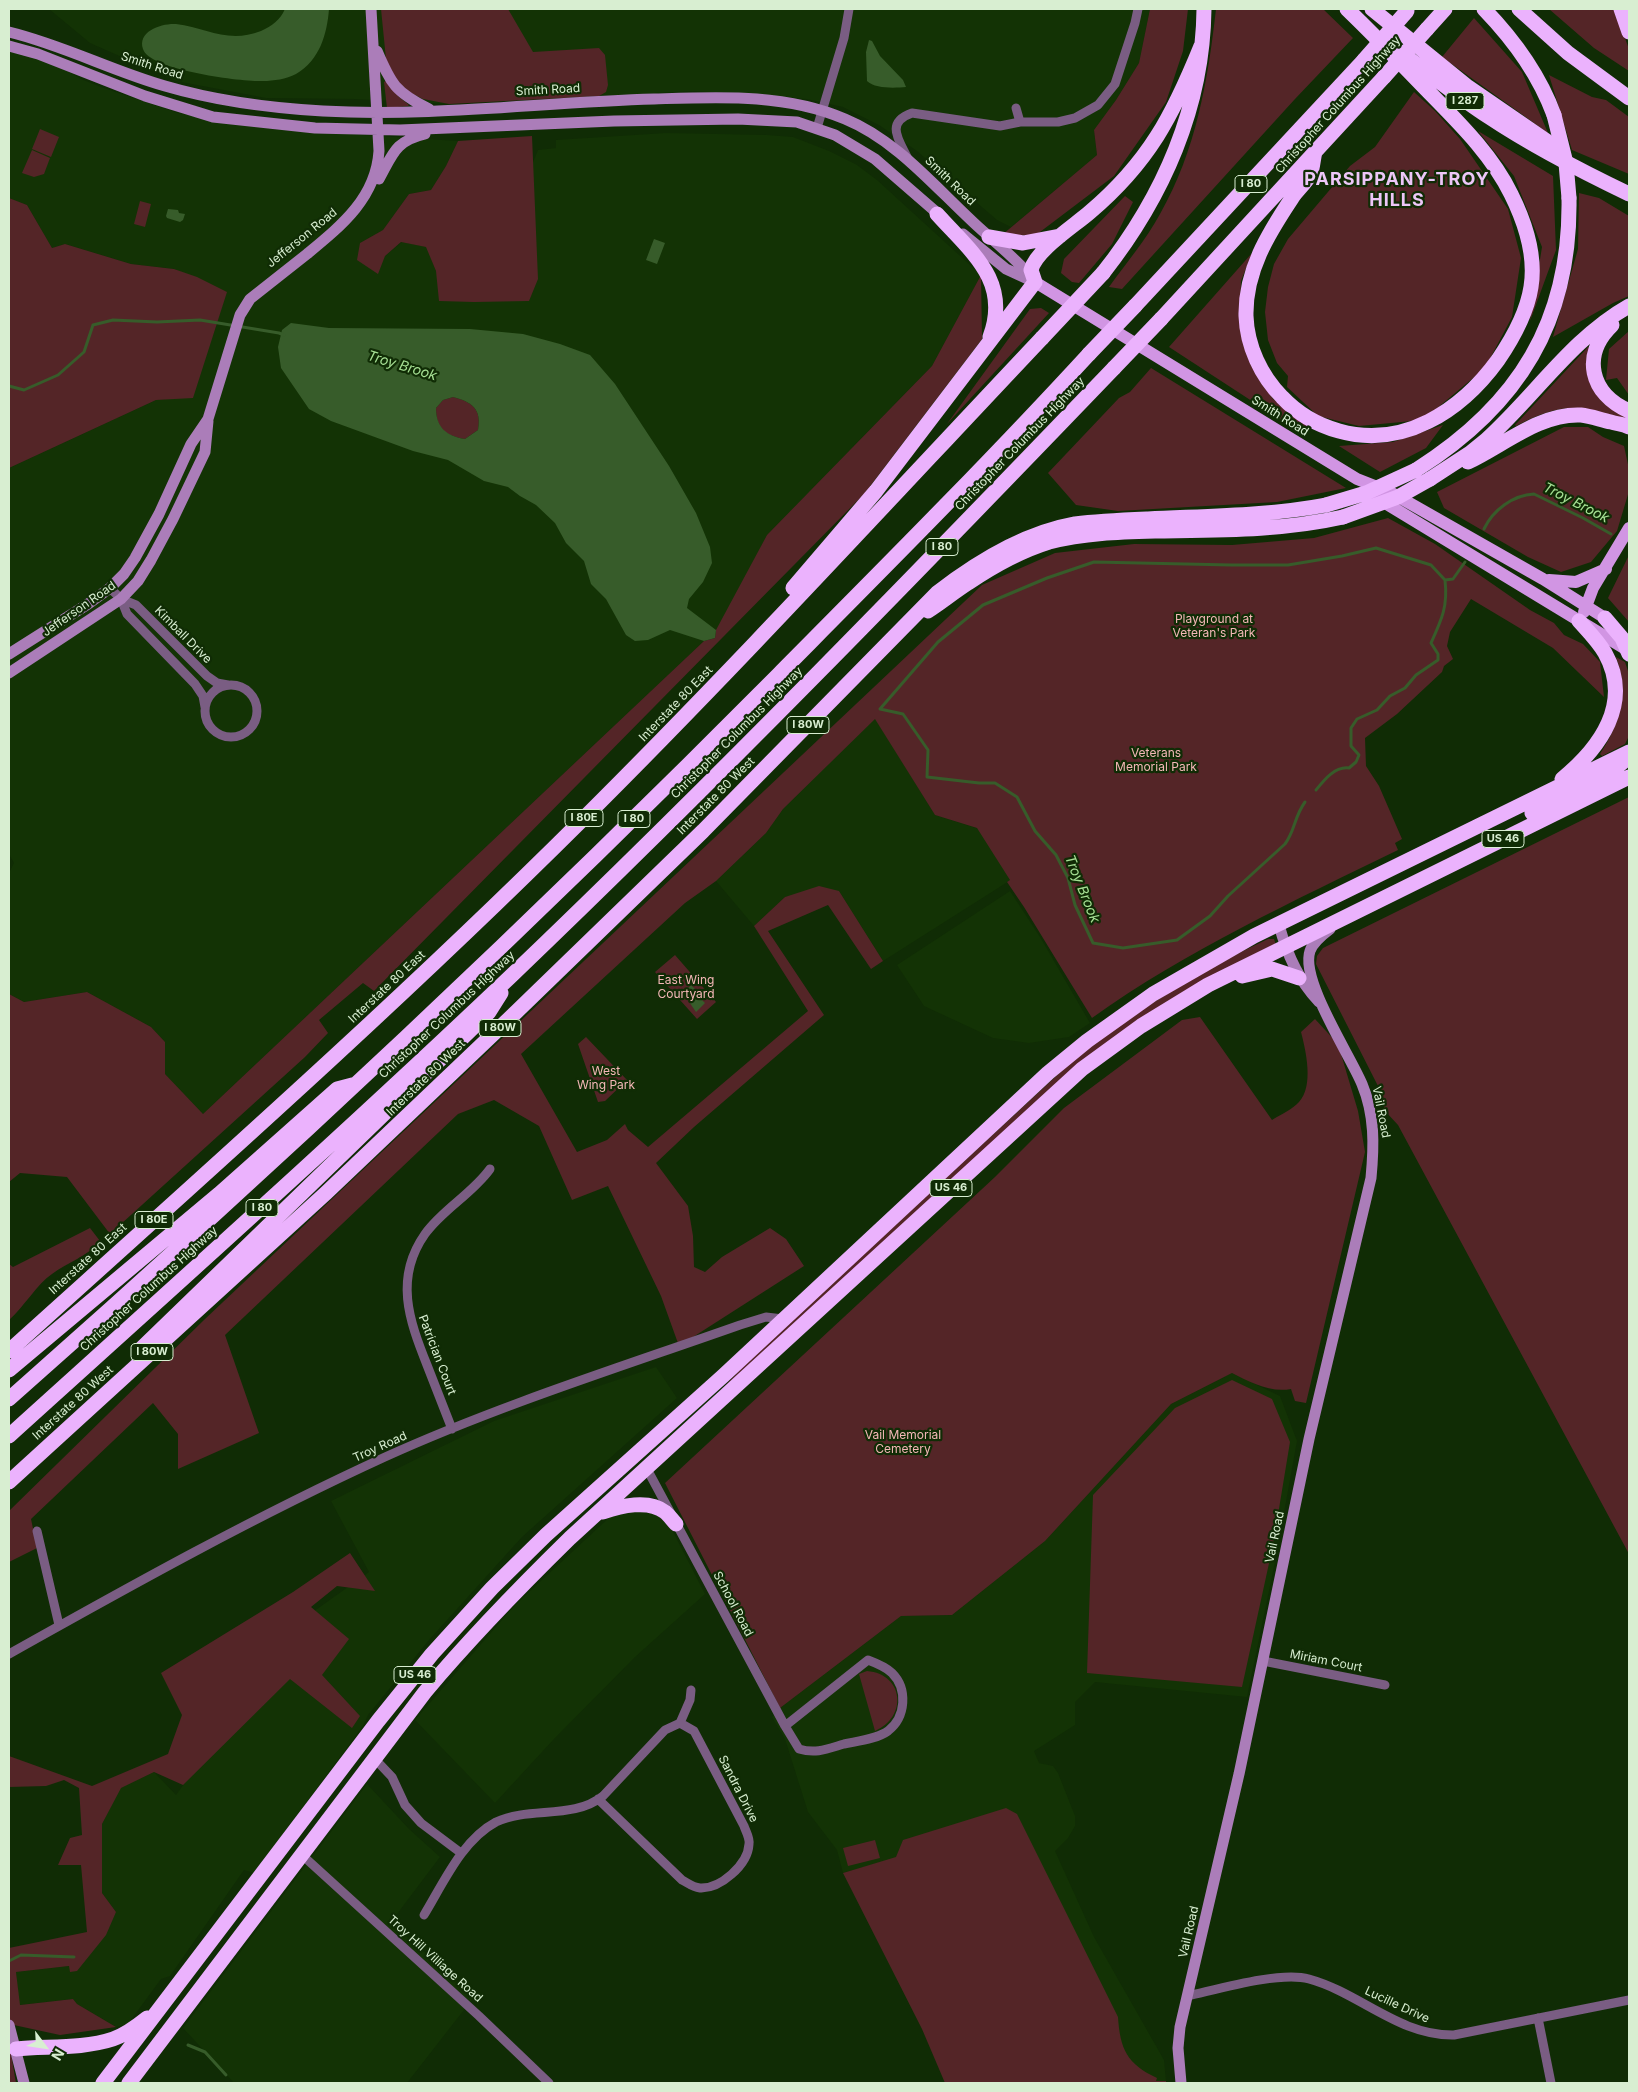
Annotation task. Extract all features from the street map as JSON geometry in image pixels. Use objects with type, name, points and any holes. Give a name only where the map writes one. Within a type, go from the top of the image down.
[{"type":"highway","points":[[770,628],[784,599],[876,491],[1036,282],[1031,270],[1034,260],[1105,199],[1155,142],[1179,99],[1201,46],[1204,9]]},
{"type":"highway","name":"I 287","points":[[1347,9],[1359,21],[1488,116],[1578,170],[1629,194]]},
{"type":"highway","points":[[1372,9],[1468,87],[1548,142],[1578,170]]},
{"type":"highway","name":"Christopher Columbus Highway","points":[[9,1436],[252,1217],[511,976],[768,724],[1161,319],[1445,9]]},
{"type":"highway","points":[[1519,9],[1568,53],[1629,98]]},
{"type":"highway","points":[[1621,9],[1629,32]]},
{"type":"highway","name":"Christopher Columbus Highway","points":[[9,1400],[164,1262],[359,1083],[526,925],[671,783],[1005,444],[1364,60],[1408,10]]},
{"type":"highway","points":[[913,619],[937,593],[980,562],[1025,539],[1075,524],[1268,513],[1326,505],[1366,493],[1416,470],[1462,438],[1489,414],[1512,386],[1532,356],[1554,306],[1563,273],[1568,236],[1569,198],[1566,163],[1554,115],[1535,74],[1516,46],[1488,12]]},
{"type":"highway","points":[[1315,152],[1310,175],[1275,225],[1253,268],[1248,285],[1246,309],[1248,335],[1253,350],[1266,378],[1288,404],[1307,417],[1329,428],[1360,436],[1376,436],[1393,434],[1424,425],[1438,417],[1468,394],[1504,351],[1528,302],[1531,286],[1531,256],[1518,210],[1492,164],[1450,113],[1359,21]]},
{"type":"highway","name":"Interstate 80 East","points":[[9,1351],[228,1154],[485,916],[619,784],[770,628],[1103,273],[1135,231],[1171,162],[1189,112],[1201,46]]},
{"type":"highway","points":[[938,214],[982,265],[993,286],[997,302],[997,315],[985,350]]},
{"type":"highway","points":[[989,237],[1024,243],[1062,236]]},
{"type":"highway","points":[[1430,479],[1470,454],[1486,440],[1579,344],[1608,320],[1629,306]]},
{"type":"highway","points":[[1629,311],[1602,334],[1596,345],[1593,363],[1600,389],[1610,401],[1629,411]]},
{"type":"highway","points":[[913,619],[946,600],[987,570],[1048,542],[1074,536],[1117,533],[1275,528],[1309,524],[1343,517],[1380,504],[1490,452],[1533,427],[1554,418],[1579,415],[1619,423],[1629,427]]},
{"type":"highway","points":[[1613,423],[1629,439]]},
{"type":"highway","points":[[1605,618],[1629,632]]},
{"type":"highway","points":[[1605,618],[1622,638],[1629,652]]},
{"type":"highway","name":"Interstate 80 West","points":[[9,1481],[326,1193],[496,1032],[703,831],[913,619]]},
{"type":"highway","points":[[1541,795],[1590,753],[1599,742],[1610,720],[1615,688],[1612,669],[1600,645],[1579,620]]},
{"type":"highway","points":[[1376,901],[1444,856],[1605,777],[1619,766],[1629,753]]},
{"type":"highway","name":"US 46","points":[[103,2083],[378,1721],[454,1628],[546,1535],[723,1376],[1048,1073],[1087,1041],[1152,994],[1254,936],[1629,753]]},
{"type":"highway","name":"US 46","points":[[129,2083],[425,1692],[472,1637],[516,1590],[1082,1069],[1142,1026],[1196,992],[1376,901],[1629,778]]},
{"type":"highway","points":[[1196,992],[1266,969],[1282,970],[1300,978]]},
{"type":"highway","points":[[9,1481],[89,1398],[489,1012],[511,976]]},
{"type":"highway","points":[[9,1370],[220,1194],[337,1089],[359,1083]]},
{"type":"highway","points":[[647,1469],[646,1461],[660,1443],[687,1418],[723,1376]]},
{"type":"highway","points":[[599,1514],[626,1506],[648,1506],[665,1512],[676,1524]]},
{"type":"highway","points":[[16,2049],[92,2044],[114,2039],[136,2027],[160,2008]]},
{"type":"main road","name":"Smith Road","points":[[1036,282],[1357,479],[1390,492],[1543,579],[1605,618]]},
{"type":"main road","name":"Smith Road","points":[[1357,479],[1380,502],[1579,620],[1629,652]]},
{"type":"main road","points":[[1579,620],[1587,606],[1593,588],[1629,528]]},
{"type":"main road","points":[[1543,579],[1558,582],[1576,582],[1606,568]]},
{"type":"street","name":"Jefferson Road","points":[[9,673],[121,599],[138,581],[189,488],[205,452],[208,419],[240,315],[250,299],[335,232],[360,204],[369,189],[378,165],[378,130],[371,9]]},
{"type":"street","points":[[817,128],[844,38],[848,9]]},
{"type":"street","points":[[908,161],[898,140],[896,128],[901,118],[912,113],[1000,126],[1020,122],[1058,122],[1088,113],[1111,90],[1120,72],[1138,9]]},
{"type":"street","name":"Smith Road","points":[[9,32],[163,86],[244,104],[280,108],[377,113],[698,98],[772,100],[822,110],[865,129],[908,161],[1014,258],[1036,282]]},
{"type":"street","points":[[374,44],[389,80],[402,94],[430,110]]},
{"type":"street","name":"Smith Road","points":[[9,46],[38,54],[154,99],[214,117],[315,128],[378,130],[447,129],[614,121],[738,119],[784,121],[817,128],[875,159],[938,214],[1006,269],[1036,282]]},
{"type":"street","points":[[1016,108],[1020,122]]},
{"type":"street","points":[[360,204],[369,195],[400,144],[412,137],[447,129]]},
{"type":"street","name":"Jefferson Road","points":[[9,654],[110,588],[124,574],[159,514],[191,444],[208,419]]},
{"type":"street","name":"Kimball Drive","points":[[110,588],[121,599],[136,605],[207,676],[217,683],[246,689],[252,696],[258,712],[252,727],[240,736],[224,736],[215,732],[209,726],[203,696],[195,684],[127,614],[121,599]]},
{"type":"street","points":[[205,708],[213,692],[229,685]]},
{"type":"street","name":"Vail Road","points":[[1181,2083],[1178,2048],[1180,2027],[1239,1774],[1309,1439],[1369,1185],[1374,1152],[1374,1134],[1368,1101],[1362,1084],[1321,1004],[1309,971],[1310,950],[1319,938],[1340,919]]},
{"type":"street","name":"Vail Road","points":[[1279,925],[1285,947],[1300,978],[1307,990],[1321,1004]]},
{"type":"street","name":"Patrician Court","points":[[452,1429],[411,1321],[407,1302],[408,1279],[414,1254],[426,1233],[444,1214],[482,1181],[490,1169]]},
{"type":"street","name":"Troy Road","points":[[9,1654],[165,1567],[386,1457],[520,1401],[740,1325],[766,1317],[783,1319]]},
{"type":"street","name":"School Road","points":[[647,1469],[785,1726],[800,1749],[811,1753],[877,1736],[888,1731],[901,1714],[903,1708],[902,1693],[891,1671],[868,1660],[785,1726]]},
{"type":"street","points":[[37,1531],[59,1626]]},
{"type":"street","name":"Miriam Court","points":[[1263,1661],[1385,1685]]},
{"type":"street","points":[[424,1915],[461,1854],[484,1831],[501,1820],[580,1808],[598,1799],[665,1730],[680,1723],[690,1700],[691,1690]]},
{"type":"street","name":"Sandra Drive","points":[[598,1799],[682,1880],[692,1886],[700,1888],[713,1885],[738,1868],[746,1858],[749,1845],[744,1826],[694,1731],[680,1723]]},
{"type":"street","points":[[374,1758],[392,1777],[405,1805],[421,1824],[461,1854]]},
{"type":"street","name":"Troy Hill Villiage Road","points":[[302,1855],[550,2083]]},
{"type":"street","name":"Lucille Drive","points":[[1188,1996],[1275,1978],[1296,1977],[1309,1979],[1333,1988],[1415,2030],[1454,2035],[1629,2000]]},
{"type":"street","points":[[1538,2018],[1551,2083]]},
{"type":"street","points":[[9,2025],[24,2083]]},
{"type":"shaded area","points":[[49,9],[1150,9],[1139,63],[1116,100],[1094,130],[1097,155],[1011,227],[997,220],[917,151],[879,125],[843,107],[806,99],[693,91],[449,104],[354,99],[266,98],[176,81],[90,43]]},
{"type":"shaded area","points":[[9,49],[61,67],[81,79],[101,87],[178,113],[230,123],[362,135],[458,141],[446,166],[431,190],[409,194],[383,230],[360,243],[385,256],[402,242],[427,247],[436,271],[533,162],[538,150],[556,148],[556,140],[666,133],[793,137],[829,151],[857,165],[877,180],[981,275],[932,366],[767,535],[715,638],[704,641],[203,1114],[165,1074],[165,1042],[151,1027],[87,992],[24,1002],[9,994],[9,873],[14,863],[9,854],[9,468],[156,400],[167,399],[213,335],[226,292],[174,269],[131,264],[65,244],[52,248],[27,205],[9,198]]},
{"type":"shaded area","points":[[875,718],[935,815],[989,832],[1017,876],[883,961],[839,891],[785,897],[754,926],[716,881],[766,833],[783,809]]},
{"type":"shaded area","points":[[1010,891],[1040,937],[1090,1023],[1069,1037],[1029,1043],[993,1038],[924,1006],[897,965]]},
{"type":"shaded area","points":[[656,1367],[677,1398],[522,1537],[429,1640],[368,1715],[363,1726],[254,1873],[244,1870],[170,1976],[161,1979],[128,2024],[116,2027],[77,2004],[73,1999],[19,2005],[16,1972],[69,1966],[116,1912],[102,1893],[102,1824],[120,1788],[154,1772],[176,1795],[303,1619],[369,1572],[331,1501],[494,1421]]},
{"type":"shaded area","points":[[1232,1373],[1280,1396],[1297,1441],[1276,1557],[1247,1697],[1095,1682],[1075,1702],[1075,1725],[1034,1751],[1039,1763],[1053,1766],[1058,1773],[1075,1816],[1075,1826],[1068,1838],[1055,1851],[1094,1937],[1164,2060],[1166,2081],[1133,2083],[896,1858],[843,1873],[837,1850],[808,1812],[785,1739],[772,1717],[780,1708],[901,1616],[952,1615],[1045,1541],[1171,1404]]},
{"type":"shaded area","points":[[637,1509],[654,1512],[668,1522],[705,1594],[635,1657],[553,1740],[495,1803],[415,1720],[515,1605],[613,1514]]},
{"type":"shaded area","points":[[367,1784],[409,1829],[440,1857],[391,1922],[474,1997],[407,2083],[234,2083],[183,2028]]},
{"type":"green space","points":[[381,9],[508,9],[533,52],[599,48],[605,55],[608,85],[606,92],[599,96],[449,104],[423,99],[409,92],[396,80],[386,59]]},
{"type":"green space","points":[[1150,9],[1188,9],[1183,51],[1166,102],[1114,176],[1036,235],[1002,235],[1097,155],[1094,130],[1116,100],[1139,63]]},
{"type":"green space","points":[[1216,9],[1323,9],[1353,38],[1122,289],[1109,287],[1154,224],[1183,165],[1204,88]]},
{"type":"green space","points":[[1549,9],[1614,9],[1629,49],[1629,71],[1594,48]]},
{"type":"green space","points":[[1474,18],[1522,72],[1548,133],[1442,57]]},
{"type":"green space","points":[[1549,75],[1592,97],[1606,100],[1629,117],[1629,174],[1572,150]]},
{"type":"green space","points":[[386,81],[408,106],[387,108],[384,82]]},
{"type":"green space","points":[[1414,92],[1435,111],[1460,139],[1508,209],[1521,258],[1512,317],[1485,368],[1423,420],[1359,426],[1318,416],[1287,387],[1288,376],[1277,363],[1268,340],[1265,312],[1268,287],[1274,264],[1288,239],[1350,166],[1375,147]]},
{"type":"green space","points":[[40,129],[59,137],[51,157],[32,149]]},
{"type":"green space","points":[[1478,131],[1553,176],[1556,250],[1530,321],[1542,247],[1514,176]]},
{"type":"green space","points":[[532,136],[538,279],[529,301],[439,301],[436,271],[426,247],[401,242],[385,256],[378,274],[357,260],[360,243],[383,230],[409,194],[431,190],[446,166],[458,141]]},
{"type":"green space","points":[[32,150],[50,158],[44,174],[34,177],[22,173]]},
{"type":"green space","points":[[1579,193],[1599,198],[1629,216],[1629,296],[1553,337],[1578,249]]},
{"type":"green space","points":[[1125,196],[1133,202],[1112,244],[1079,283],[1072,282],[1061,273],[1064,259]]},
{"type":"green space","points":[[9,198],[27,205],[52,248],[65,244],[131,264],[174,269],[197,277],[227,292],[193,398],[156,400],[9,468]]},
{"type":"green space","points":[[140,201],[151,204],[145,227],[134,224]]},
{"type":"green space","points":[[1252,253],[1241,281],[1240,314],[1259,377],[1273,399],[1311,429],[1284,422],[1169,347]]},
{"type":"green space","points":[[981,275],[982,339],[864,494],[374,991],[363,983],[319,1020],[328,1033],[305,1057],[110,1234],[67,1177],[20,1173],[9,1182],[9,994],[24,1002],[87,992],[151,1027],[165,1042],[165,1074],[203,1114],[704,641],[715,638],[716,630],[767,535],[932,366]]},
{"type":"green space","points":[[1041,308],[1049,313],[947,424],[1030,309]]},
{"type":"green space","points":[[1629,331],[1629,395],[1617,378],[1606,380],[1609,349]]},
{"type":"green space","points":[[1588,347],[1590,348],[1588,358],[1629,417],[1629,423],[1598,412],[1572,408],[1546,413],[1516,426],[1515,425]]},
{"type":"green space","points":[[1151,368],[1346,488],[1277,502],[1118,511],[1076,505],[1048,473],[1119,398],[1130,392]]},
{"type":"green space","points":[[453,397],[470,404],[477,412],[478,430],[465,439],[452,436],[443,430],[436,415],[436,408],[443,400]]},
{"type":"green space","points":[[1443,425],[1426,448],[1380,472],[1339,446],[1393,442]]},
{"type":"green space","points":[[1564,427],[1588,427],[1603,437],[1624,446],[1629,469],[1629,491],[1617,531],[1591,562],[1561,572],[1528,557],[1444,508],[1437,492]]},
{"type":"green space","name":"Veterans Memorial Park","points":[[1388,518],[1435,544],[1530,610],[1554,623],[1564,635],[1583,644],[1600,662],[1604,697],[1553,648],[1471,599],[1450,632],[1447,646],[1453,659],[1444,666],[1442,672],[1397,714],[1365,738],[1366,766],[1379,786],[1402,839],[1395,843],[1398,850],[1203,948],[1128,993],[1092,1018],[1007,882],[1010,880],[977,828],[935,815],[875,719],[783,809],[766,833],[716,881],[685,903],[521,1054],[577,1152],[607,1140],[625,1124],[628,1130],[648,1147],[808,1011],[754,926],[785,897],[819,886],[839,891],[883,961],[871,969],[828,905],[768,931],[824,1015],[694,1127],[656,1163],[688,1206],[693,1236],[694,1267],[705,1272],[722,1257],[770,1228],[786,1239],[804,1266],[679,1346],[661,1296],[608,1186],[572,1200],[539,1126],[494,1100],[458,1114],[225,1335],[259,1433],[178,1469],[178,1434],[153,1403],[31,1519],[37,1548],[9,1562],[9,1511],[205,1319],[982,585],[1055,553],[1134,544],[1232,545],[1314,538]]},
{"type":"green space","points":[[1629,555],[1629,622],[1608,598]]},
{"type":"green space","points":[[1616,657],[1625,662],[1629,674],[1629,736],[1625,744],[1602,756],[1600,754],[1613,731],[1617,719],[1622,695],[1620,670]]},
{"type":"green space","points":[[1629,797],[1629,1554],[1398,1125],[1385,1111],[1378,1086],[1316,964],[1317,956],[1323,948]]},
{"type":"green space","points":[[1268,939],[1274,939],[1276,945],[1136,1024],[704,1409],[746,1363],[1079,1055],[1124,1022],[1170,992],[1242,951]]},
{"type":"green space","name":"East Wing Courtyard","points":[[675,955],[716,1002],[697,1019],[655,972]]},
{"type":"green space","name":"Vail Memorial Cemetery","points":[[1200,1017],[1272,1120],[1293,1107],[1304,1095],[1308,1068],[1301,1032],[1315,1019],[1338,1044],[1358,1111],[1365,1152],[1306,1403],[1295,1401],[1291,1389],[1268,1388],[1232,1373],[1171,1404],[1045,1541],[952,1615],[901,1616],[780,1708],[665,1483],[995,1177],[1064,1108],[1182,1020]]},
{"type":"green space","name":"West Wing Park","points":[[586,1037],[627,1080],[605,1101],[598,1102],[578,1044]]},
{"type":"green space","points":[[90,1228],[100,1241],[95,1247],[46,1278],[9,1320],[9,1264],[13,1267]]},
{"type":"green space","points":[[1232,1380],[1272,1399],[1290,1442],[1273,1545],[1242,1687],[1087,1673],[1093,1495],[1175,1408]]},
{"type":"green space","points":[[350,1553],[375,1591],[337,1586],[311,1607],[349,1639],[322,1675],[360,1716],[352,1728],[290,1679],[183,1785],[154,1772],[121,1788],[102,1824],[102,1893],[116,1912],[106,1935],[77,1971],[70,1972],[69,1966],[16,1972],[20,2005],[73,1999],[77,2004],[116,2027],[60,2035],[9,2024],[9,1948],[87,1932],[81,1865],[58,1865],[70,1838],[82,1835],[79,1788],[64,1780],[46,1786],[9,1787],[9,1756],[92,1786],[168,1754],[182,1715],[161,1673],[293,1592]]},
{"type":"green space","points":[[867,1671],[879,1674],[889,1680],[897,1697],[897,1707],[893,1716],[886,1725],[875,1731],[859,1674]]},
{"type":"green space","points":[[1006,1808],[1017,1814],[1118,2017],[1123,2047],[1127,2054],[1139,2067],[1157,2078],[1156,2081],[1166,2081],[1166,2083],[945,2083],[922,2029],[843,1873],[896,1857],[903,1840]]},
{"type":"green space","points":[[875,1840],[880,1858],[848,1866],[843,1848]]},
{"type":"green space","points":[[9,2042],[16,2083],[9,2083]]},
{"type":"water","points":[[285,9],[329,9],[324,37],[316,54],[296,74],[284,78],[271,81],[252,81],[197,73],[161,63],[149,56],[143,49],[142,43],[147,33],[164,25],[176,24],[228,36],[249,35],[272,25]]},
{"type":"water","points":[[869,40],[872,41],[880,56],[903,80],[906,87],[880,87],[867,81],[866,52]]},
{"type":"water","points":[[168,209],[178,210],[179,213],[185,214],[183,220],[180,222],[167,218]]},
{"type":"water","points":[[654,239],[665,243],[657,264],[646,260]]},
{"type":"water","points":[[291,323],[329,328],[470,329],[523,334],[560,344],[590,355],[615,384],[669,466],[696,513],[710,547],[712,563],[703,582],[689,599],[687,608],[716,630],[715,638],[704,641],[670,630],[648,640],[635,641],[626,635],[606,599],[591,584],[584,561],[566,543],[555,523],[536,505],[508,487],[484,481],[448,460],[413,451],[331,421],[309,409],[281,368],[278,347],[282,330]],"holes":[[[453,397],[470,404],[477,412],[478,430],[465,439],[448,433],[440,426],[438,421],[436,408],[443,400]]]},
{"type":"water","points":[[691,985],[698,992],[696,994],[705,1003],[696,1012],[683,993]]},
{"type":"waterway","name":"Troy Brook","points":[[9,386],[24,390],[58,375],[84,352],[93,325],[113,320],[157,322],[200,320],[284,335]]},
{"type":"waterway","name":"Troy Brook","points":[[1484,529],[1498,510],[1505,505],[1519,497],[1534,494],[1611,534]]},
{"type":"waterway","name":"Troy Brook","points":[[1305,802],[1285,844],[1228,896],[1210,916],[1177,940],[1123,948],[1093,943],[1075,905],[1068,878],[1056,855],[1035,831],[1017,797],[995,783],[927,777],[928,750],[903,714],[880,709],[938,642],[983,605],[1047,578],[1094,562],[1288,565],[1376,548],[1431,565],[1445,580]]},
{"type":"waterway","name":"Troy Brook","points":[[1316,790],[1335,771],[1349,768],[1356,762],[1359,755],[1351,746],[1351,728],[1357,719],[1377,710],[1390,696],[1405,688],[1416,675],[1438,660],[1438,654],[1431,643],[1445,605],[1445,580],[1453,579],[1465,562]]},
{"type":"waterway","points":[[9,1961],[21,1955],[74,1957]]},
{"type":"waterway","points":[[188,2045],[205,2052],[226,2075]]},
{"type":"district","name":"PARSIPPANY-TROY HILLS","points":[[1397,190]]},
{"type":"park label","name":"Playground at Veteran's Park","points":[[1214,626]]}]
